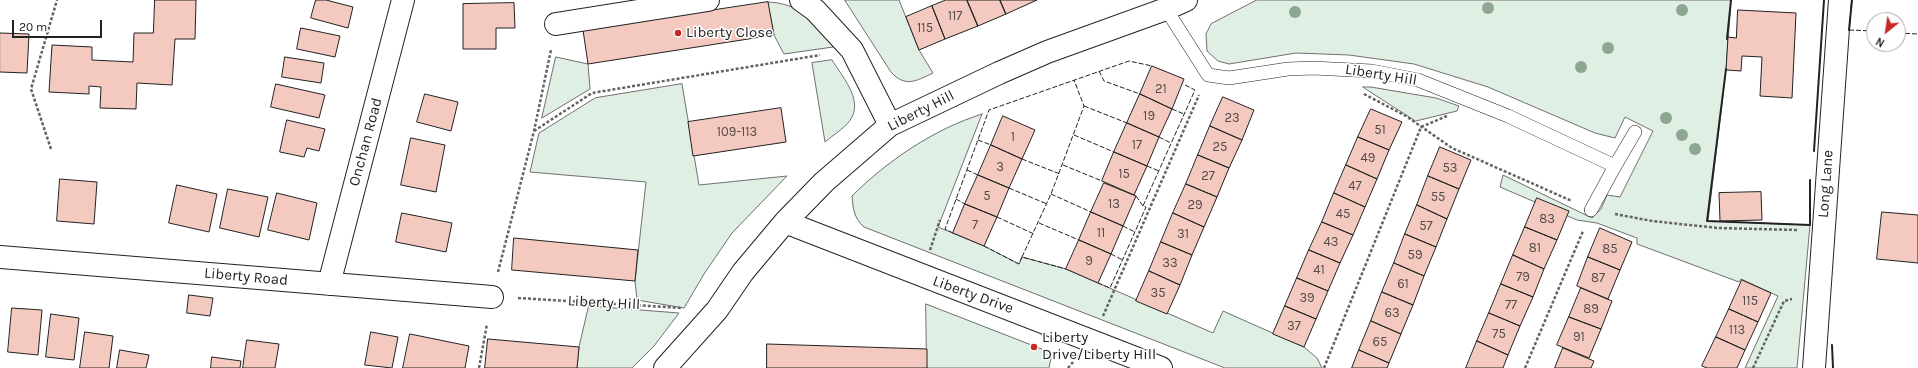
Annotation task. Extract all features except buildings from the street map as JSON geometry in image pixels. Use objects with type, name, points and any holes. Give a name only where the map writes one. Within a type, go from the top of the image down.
[{"type":"street","name":"Onchan Road","points":[[329,284],[403,0]]},
{"type":"street","points":[[556,24],[708,0]]},
{"type":"street","points":[[801,0],[815,10],[852,50],[890,125]]},
{"type":"street","name":"Liberty Hill","points":[[665,368],[717,310],[743,272],[785,222],[824,182],[890,125],[998,73],[1047,52],[1166,9],[1186,0]]},
{"type":"street","name":"Long Lane","points":[[1814,368],[1840,0]]},
{"type":"street","name":"Liberty Drive","points":[[785,222],[1161,368]]},
{"type":"street","name":"Liberty Road","points":[[0,257],[492,297]]},
{"type":"lane","name":"Liberty Hill","points":[[1166,9],[1208,75],[1229,78],[1288,69],[1313,68],[1372,71],[1418,80],[1508,116],[1615,166]]},
{"type":"lane","points":[[1591,210],[1634,132]]},
{"type":"path","points":[[51,149],[30,89],[57,0]]},
{"type":"path","points":[[479,368],[492,297],[534,131],[556,24]]},
{"type":"path","points":[[534,131],[592,93],[852,50]]},
{"type":"path","points":[[1358,92],[1406,116],[1452,148],[1591,210],[1652,221],[1718,228],[1823,230]]},
{"type":"path","points":[[1113,293],[1193,108]]},
{"type":"path","points":[[1324,368],[1421,127]]},
{"type":"path","points":[[1525,368],[1591,210]]},
{"type":"path","points":[[1753,368],[1784,301],[1819,292]]},
{"type":"path","name":"Liberty Hill","points":[[492,297],[717,310]]},
{"type":"green space","points":[[845,0],[899,0],[919,50],[933,73],[911,82],[901,80],[896,77],[891,72]]},
{"type":"green space","points":[[1257,0],[1731,0],[1726,70],[1708,221],[1810,225],[1797,368],[1745,368],[1778,296],[1741,279],[1739,282],[1637,244],[1637,238],[1597,223],[1577,220],[1500,187],[1503,175],[1592,218],[1601,209],[1607,195],[1620,197],[1653,131],[1625,117],[1615,138],[1595,133],[1488,87],[1414,64],[1349,55],[1296,53],[1229,64],[1218,61],[1207,51],[1206,34],[1211,24]]},
{"type":"green space","points":[[768,2],[789,6],[807,15],[822,29],[833,47],[784,54],[774,35]]},
{"type":"green space","points":[[556,57],[588,64],[590,89],[542,118]]},
{"type":"green space","points":[[832,60],[849,87],[854,102],[854,110],[852,117],[847,124],[825,142],[812,63]]},
{"type":"green space","points":[[682,84],[699,185],[787,176],[732,233],[704,274],[684,308],[637,300],[635,281],[646,182],[530,172],[539,133],[595,98]]},
{"type":"green space","points":[[1363,87],[1436,98],[1459,106],[1457,111],[1416,121]]},
{"type":"green space","points":[[982,114],[938,227],[984,246],[1019,264],[1022,257],[1066,269],[1213,333],[1223,311],[1304,347],[1317,358],[1322,368],[1225,368],[864,227],[861,224],[855,213],[852,196],[866,183],[896,159],[929,137],[964,120]]},
{"type":"green space","points":[[926,304],[1052,353],[1049,368],[927,368]]},
{"type":"green space","points":[[589,306],[679,313],[654,346],[632,368],[577,368],[579,347]]},
{"type":"fence","points":[[1849,30],[1866,31]]},
{"type":"fence","points":[[1906,33],[1918,34]]},
{"type":"fence","points":[[953,233],[945,229],[989,110],[1129,61],[1152,66]]},
{"type":"fence","points":[[1099,71],[1104,81],[1140,94]]},
{"type":"fence","points":[[1022,257],[1051,194],[1084,106],[1074,80]]},
{"type":"fence","points":[[1098,283],[1110,288],[1146,207],[1143,206],[1195,90],[1183,84]]},
{"type":"fence","points":[[1084,106],[1127,123]]},
{"type":"fence","points":[[1172,109],[1184,114]]},
{"type":"fence","points":[[1074,135],[1114,152]]},
{"type":"fence","points":[[1159,137],[1171,143]]},
{"type":"fence","points":[[978,140],[991,145]]},
{"type":"fence","points":[[1022,159],[1060,174]]},
{"type":"fence","points":[[1063,165],[1102,181]]},
{"type":"fence","points":[[1147,166],[1159,171]]},
{"type":"fence","points":[[967,170],[978,175]]},
{"type":"fence","points":[[1009,188],[1047,204]]},
{"type":"fence","points":[[1051,194],[1091,212]]},
{"type":"fence","points":[[1136,196],[1143,206]]},
{"type":"fence","points":[[956,199],[965,204]]},
{"type":"fence","points":[[997,217],[1034,234]]},
{"type":"fence","points":[[1039,223],[1079,240]]},
{"type":"fence","points":[[1123,226],[1135,232]]},
{"type":"fence","points":[[984,246],[1019,264],[1022,257],[1066,269]]},
{"type":"fence","points":[[1111,254],[1123,260]]},
{"type":"wall","points":[[1727,39],[1731,0]]},
{"type":"wall","points":[[1814,151],[1824,0]]},
{"type":"wall","points":[[1849,30],[1852,0]]},
{"type":"wall","points":[[1726,69],[1707,221],[1810,225],[1810,180]]},
{"type":"wall","points":[[1832,345],[1833,368]]},
{"type":"place","name":"Liberty Close","points":[[678,33]]},
{"type":"place","name":"Liberty Drive/Liberty Hill","points":[[1034,347]]}]
